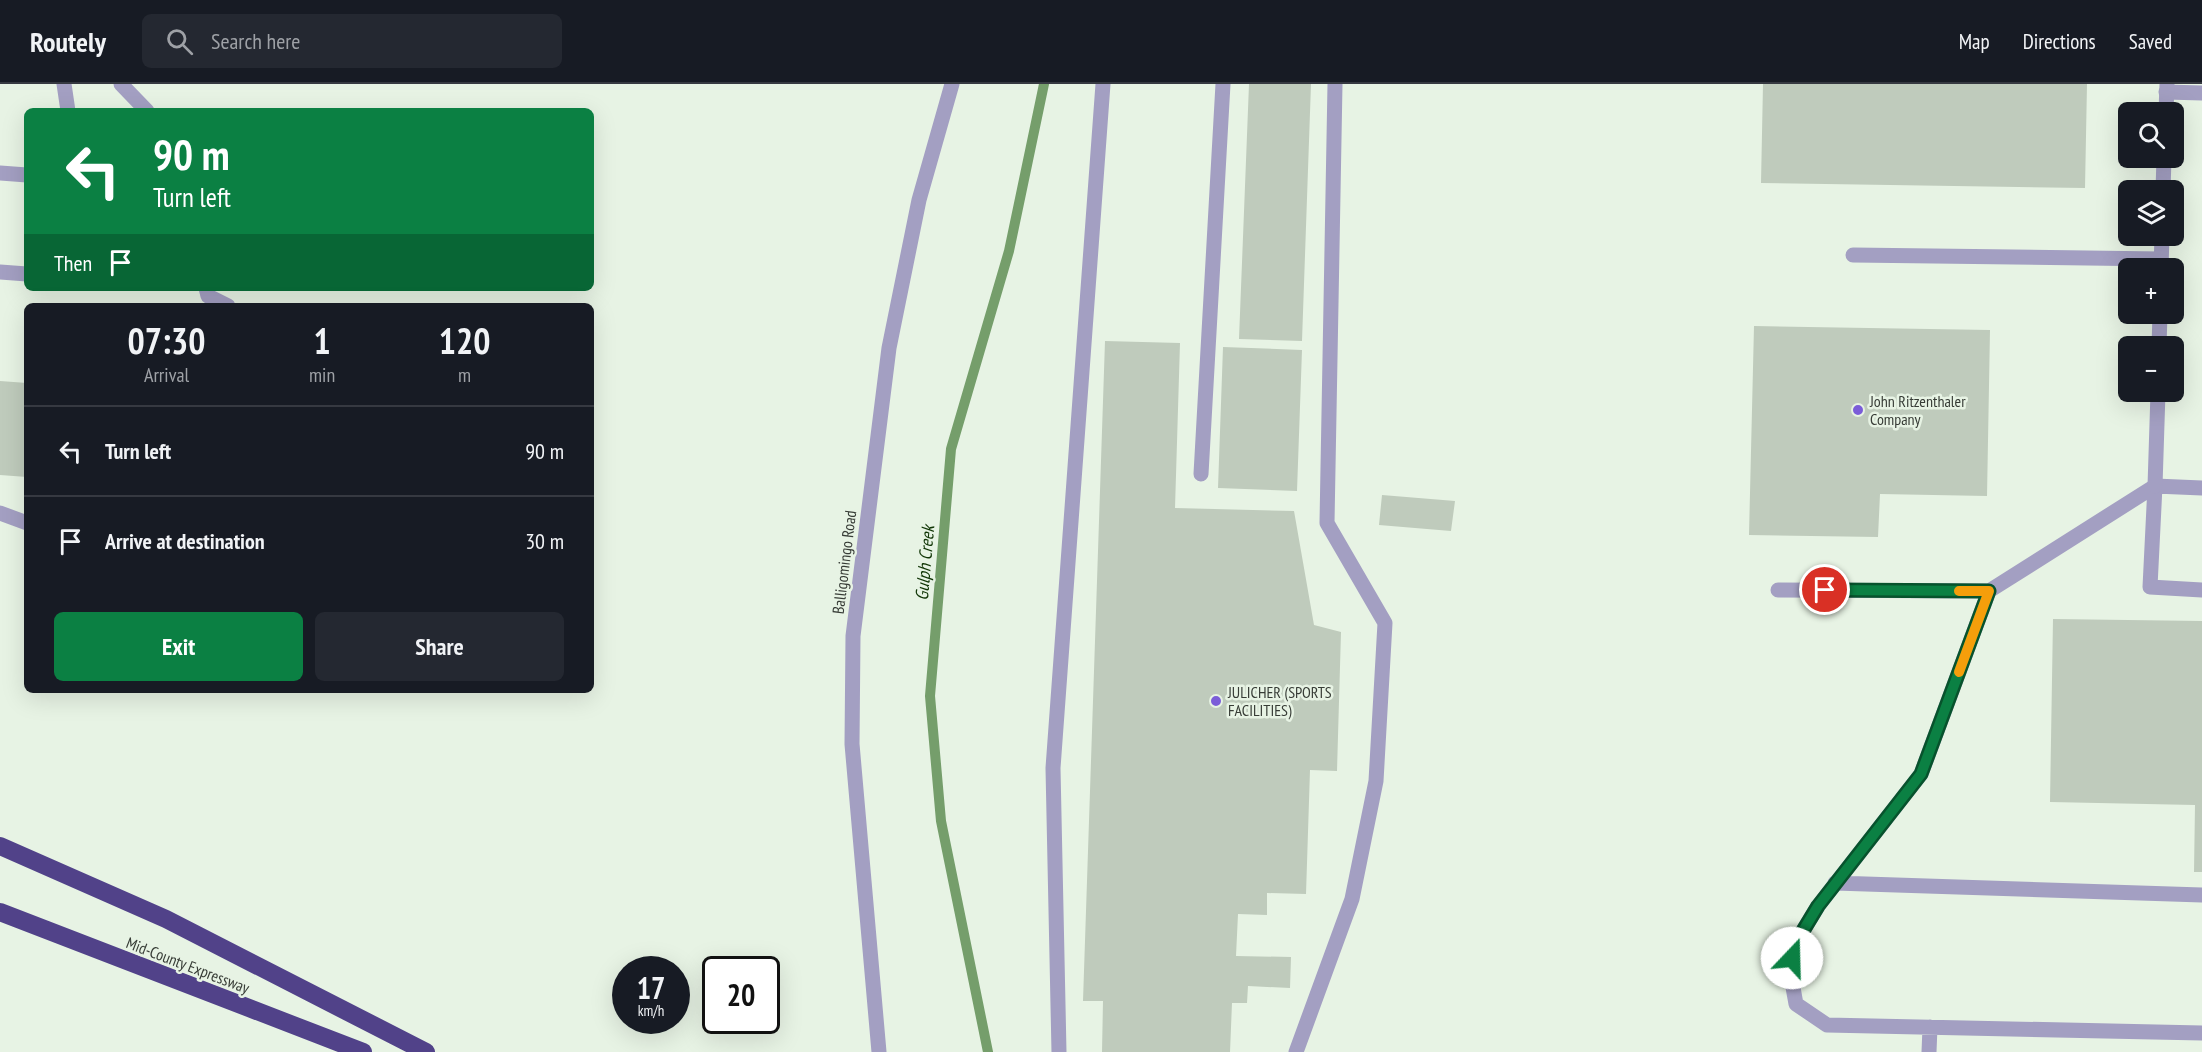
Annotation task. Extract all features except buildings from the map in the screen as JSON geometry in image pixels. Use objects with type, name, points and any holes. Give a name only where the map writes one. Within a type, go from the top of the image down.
[{"type":"highway","points":[[0,846],[166,919],[426,1052]]},
{"type":"highway","name":"Mid-County Expressway","points":[[0,912],[363,1052]]},
{"type":"street","points":[[64,84],[68,108]]},
{"type":"street","points":[[121,84],[144,108]]},
{"type":"street","name":"Balligomingo Road","points":[[879,1052],[852,744],[853,636],[888,348],[919,200],[952,84]]},
{"type":"street","points":[[1059,1052],[1053,768],[1103,84]]},
{"type":"street","points":[[1201,474],[1223,84]]},
{"type":"street","points":[[1296,1052],[1352,899],[1361,856],[1376,781],[1385,623],[1327,523],[1335,84]]},
{"type":"street","points":[[2166,88],[2202,93]]},
{"type":"street","points":[[0,173],[24,174]]},
{"type":"street","points":[[1853,255],[2118,263]]},
{"type":"street","points":[[0,272],[24,274]]},
{"type":"street","points":[[207,291],[208,296],[222,303]]},
{"type":"street","points":[[2158,402],[2150,587],[2202,590]]},
{"type":"street","points":[[1778,590],[1989,591],[2155,486],[2202,488]]},
{"type":"street","points":[[0,513],[24,522]]},
{"type":"street","points":[[1989,591],[1921,774],[1835,883],[1795,944],[1790,971],[1796,1004],[1827,1025],[2202,1033]]},
{"type":"street","points":[[1835,883],[2202,895]]},
{"type":"street","points":[[1929,1052],[1930,1027]]},
{"type":"waterway","name":"Gulph Creek","points":[[988,1052],[941,821],[930,696],[951,449],[1009,251],[1044,84]]},
{"type":"slow traffic","points":[[1959,591],[1989,591],[1959,672]]},
{"type":"place","name":"John Ritzenthaler Company","points":[[1858,410]]},
{"type":"place","name":"JULICHER (SPORTS FACILITIES)","points":[[1216,701]]},
{"type":"route","points":[[1792,958],[1795,944],[1818,906],[1921,774],[1989,591],[1825,590]]}]
